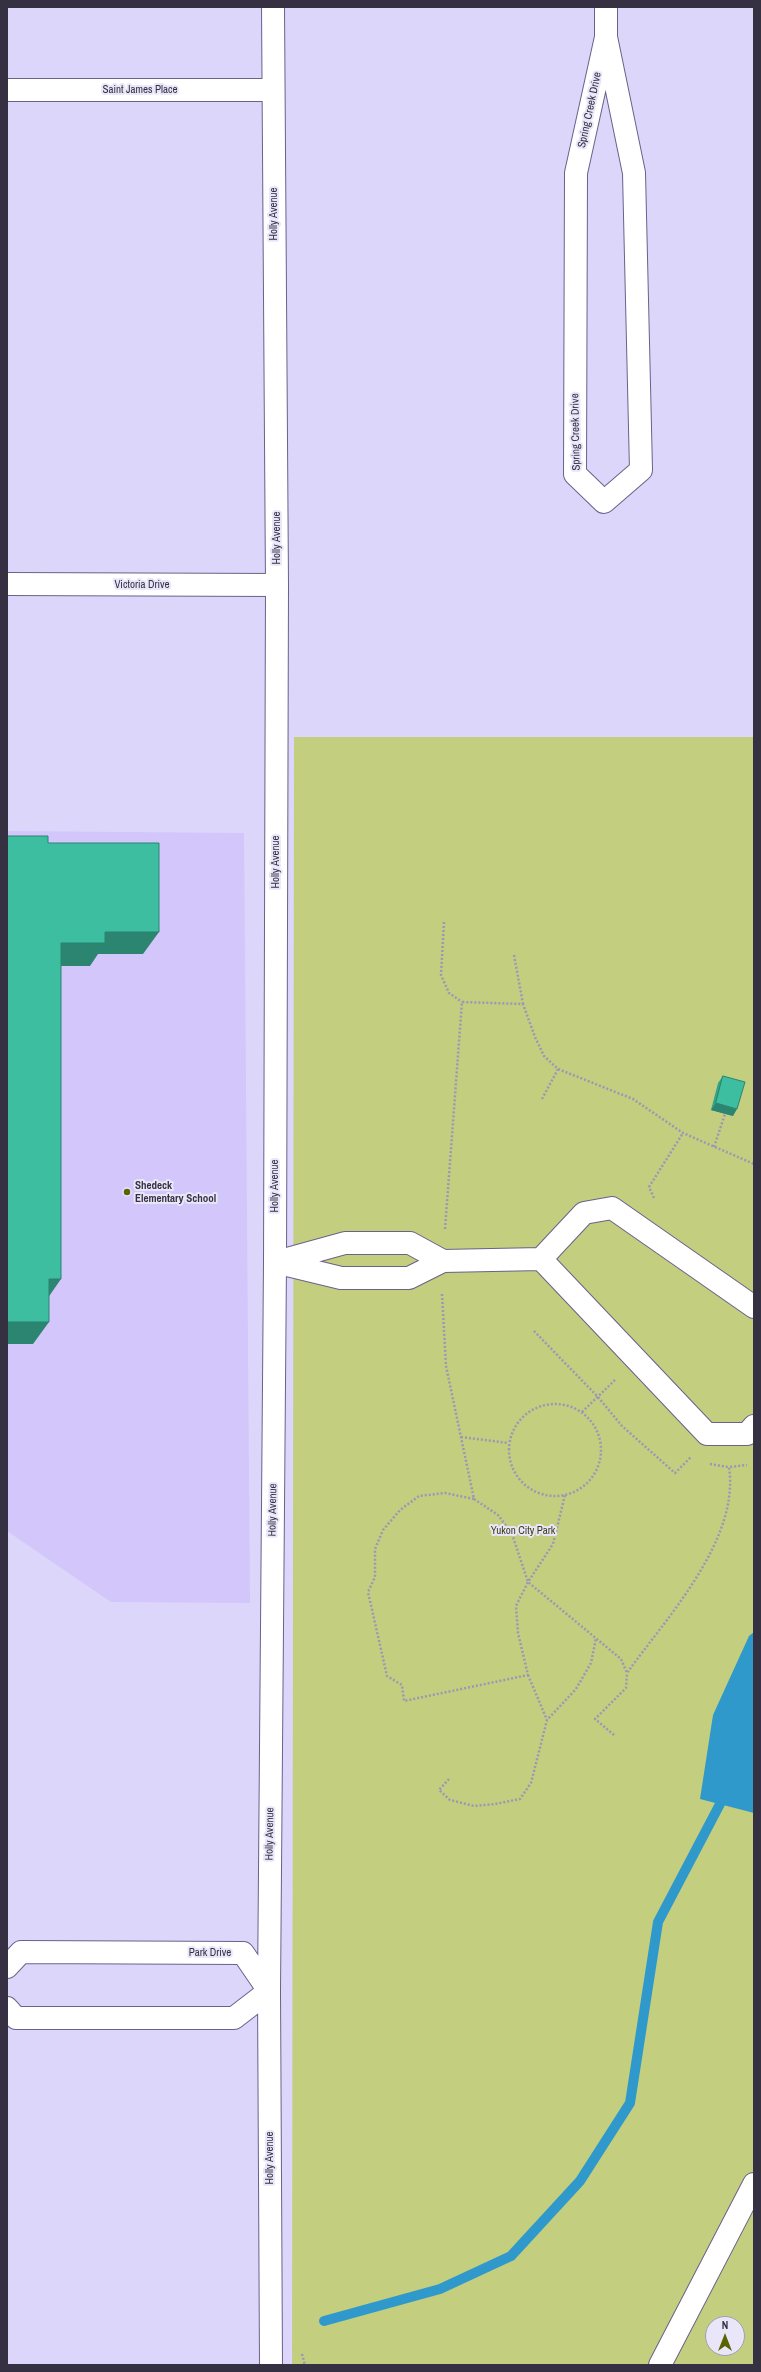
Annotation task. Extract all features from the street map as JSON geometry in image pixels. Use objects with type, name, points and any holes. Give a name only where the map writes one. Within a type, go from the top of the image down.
[{"type":"street","name":"Holly Avenue","points":[[271,2365],[269,1991],[275,1262],[277,585],[273,7]]},
{"type":"street","name":"Spring Creek Drive","points":[[606,7],[606,37],[634,173],[641,470],[604,502],[575,474],[576,172],[606,37]]},
{"type":"street","name":"Saint James Place","points":[[7,90],[273,90]]},
{"type":"street","name":"Victoria Drive","points":[[7,584],[277,585]]},
{"type":"street","points":[[275,1262],[341,1278],[409,1278],[442,1261],[541,1259],[584,1213],[612,1208],[754,1307]]},
{"type":"street","points":[[275,1262],[345,1242],[410,1242],[442,1261]]},
{"type":"street","points":[[541,1259],[707,1434],[748,1434],[754,1426]]},
{"type":"street","name":"Park Drive","points":[[7,1966],[21,1952],[243,1953],[269,1991]]},
{"type":"street","points":[[7,2008],[16,2018],[234,2018],[269,1991]]},
{"type":"street","points":[[660,2365],[754,2184]]},
{"type":"path","points":[[444,922],[441,975],[449,993],[462,1002],[523,1004]]},
{"type":"path","points":[[514,955],[523,1004],[541,1050],[558,1069],[633,1099],[683,1133],[754,1164]]},
{"type":"path","points":[[462,1002],[442,1261],[442,1303],[446,1366],[474,1499]]},
{"type":"path","points":[[542,1099],[558,1069]]},
{"type":"path","points":[[714,1147],[725,1114]]},
{"type":"path","points":[[654,1198],[649,1187],[683,1133]]},
{"type":"path","points":[[534,1330],[598,1397],[622,1426],[675,1473],[694,1455]]},
{"type":"path","points":[[582,1412],[621,1374]]},
{"type":"path","points":[[550,1403],[567,1404],[582,1412],[594,1425],[600,1440],[601,1455],[595,1474],[580,1489],[565,1495],[548,1496],[533,1491],[518,1479],[510,1464],[508,1443],[515,1425],[528,1412],[550,1403]]},
{"type":"path","points":[[461,1437],[508,1443]]},
{"type":"path","points":[[705,1462],[718,1467],[750,1465]]},
{"type":"path","points":[[627,1673],[703,1569],[718,1539],[726,1512],[731,1484],[728,1467]]},
{"type":"path","points":[[528,1675],[404,1701],[402,1685],[387,1676],[368,1592],[375,1577],[375,1549],[382,1530],[400,1510],[418,1496],[445,1493],[474,1499],[498,1515],[512,1534],[528,1582],[621,1659],[627,1673],[626,1688],[595,1719],[614,1736]]},
{"type":"path","points":[[547,1720],[528,1675],[518,1633],[516,1606],[528,1582],[553,1544],[565,1495]]},
{"type":"path","points":[[449,1779],[439,1790],[450,1800],[474,1806],[520,1799],[531,1783],[547,1720],[576,1689],[591,1663],[596,1637]]},
{"type":"path","points":[[301,2351],[305,2365]]},
{"type":"shaded area","name":"Shedeck Elementary School","points":[[7,831],[244,833],[250,1603],[111,1602],[7,1531]]},
{"type":"green space","name":"Yukon City Park","points":[[294,737],[754,737],[754,2365],[292,2365]]},
{"type":"water","points":[[754,1632],[754,1813],[700,1799],[713,1715],[749,1636]]},
{"type":"building","points":[[7,836],[48,836],[48,843],[159,843],[159,932],[105,932],[105,943],[61,943],[61,1279],[49,1279],[49,1322],[7,1322]]},
{"type":"building","points":[[723,1076],[745,1082],[737,1109],[716,1103]]},
{"type":"waterway","points":[[324,2321],[440,2289],[511,2256],[580,2181],[630,2103],[658,1922],[720,1804]]},
{"type":"place","name":"Shedeck Elementary School","points":[[127,1192]]}]
